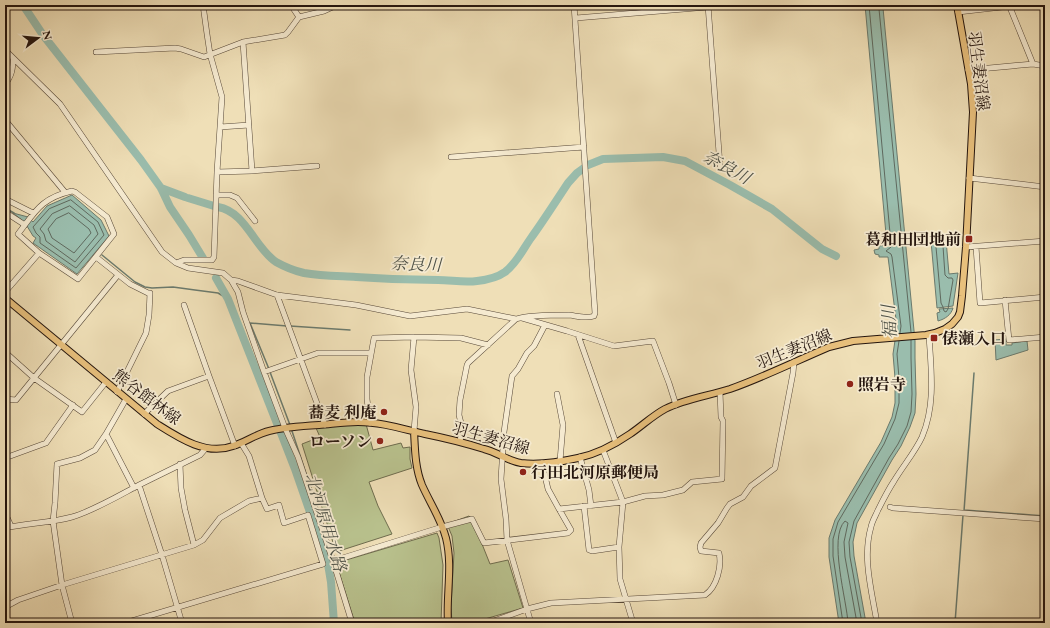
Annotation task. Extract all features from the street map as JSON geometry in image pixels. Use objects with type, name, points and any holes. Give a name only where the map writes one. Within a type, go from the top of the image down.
[{"type":"main road","name":"羽生妻沼線","points":[[414,431],[483,448],[521,463],[542,463],[580,458],[603,450],[616,443],[658,413],[676,405],[743,384],[838,344],[853,341],[927,335],[945,329],[952,324],[958,317],[962,303],[973,112],[972,94],[958,8]]},
{"type":"main road","name":"熊谷館林線","points":[[5,298],[144,414],[176,436],[195,445],[219,449],[238,445],[259,434],[276,429],[325,424],[370,423],[414,431]]},
{"type":"main road","points":[[414,431],[416,461],[419,475],[446,537],[449,558],[448,623]]},
{"type":"street","points":[[176,263],[184,260],[212,260],[214,257],[216,172],[222,96],[210,54],[203,5]]},
{"type":"street","points":[[291,5],[299,17]]},
{"type":"street","points":[[96,52],[176,48],[204,56],[244,42],[284,34],[288,32],[299,17],[337,5]]},
{"type":"street","points":[[460,442],[462,427],[459,414],[460,400],[468,363],[518,318],[570,315],[590,318],[594,316],[586,172],[574,5]]},
{"type":"street","points":[[958,8],[1005,5]]},
{"type":"street","points":[[1009,5],[1033,64]]},
{"type":"street","points":[[576,18],[708,6],[720,166]]},
{"type":"street","points":[[244,42],[252,171]]},
{"type":"street","points":[[5,50],[60,104],[162,252],[176,263],[188,268],[223,274],[231,280],[238,292],[243,312],[284,428],[298,458],[333,561],[352,623]]},
{"type":"street","points":[[5,84],[10,78],[13,58]]},
{"type":"street","points":[[968,70],[1033,64],[1045,66]]},
{"type":"street","points":[[5,120],[64,191],[64,193]]},
{"type":"street","points":[[220,127],[249,125]]},
{"type":"street","points":[[451,157],[584,147]]},
{"type":"street","points":[[216,172],[318,166]]},
{"type":"street","points":[[969,178],[1045,187]]},
{"type":"street","points":[[72,191],[107,217],[114,234],[78,279],[39,253],[18,234],[33,212],[45,201],[72,191]]},
{"type":"street","points":[[216,197],[230,195],[237,198],[255,221]]},
{"type":"street","points":[[5,199],[33,212]]},
{"type":"street","points":[[5,212],[25,224]]},
{"type":"street","points":[[966,247],[1045,241]]},
{"type":"street","points":[[976,246],[980,303],[1045,297]]},
{"type":"street","points":[[5,292],[39,253]]},
{"type":"street","points":[[96,257],[130,284],[150,293],[146,333],[118,392]]},
{"type":"street","points":[[5,399],[16,400],[118,275]]},
{"type":"street","points":[[231,280],[238,281],[277,295],[356,305],[410,316],[467,310],[518,318],[614,346],[653,341],[676,405]]},
{"type":"street","points":[[277,295],[325,424]]},
{"type":"street","points":[[1006,300],[1009,340],[1045,337]]},
{"type":"street","points":[[125,623],[323,564],[308,515],[284,523],[279,505],[267,509],[248,456],[238,445],[209,376],[184,305]]},
{"type":"street","points":[[531,623],[507,540],[502,479],[502,456],[512,376],[518,369],[527,353],[534,346],[545,325]]},
{"type":"street","points":[[578,335],[616,443]]},
{"type":"street","points":[[877,623],[867,559],[871,526],[894,482],[921,438],[928,420],[932,388],[927,335]]},
{"type":"street","points":[[414,337],[411,370],[416,406],[414,431]]},
{"type":"street","points":[[370,423],[367,399],[367,377],[374,338],[461,338],[488,345]]},
{"type":"street","points":[[5,352],[34,378],[82,412],[106,382]]},
{"type":"street","points":[[264,372],[318,353],[371,353]]},
{"type":"street","points":[[488,623],[550,602],[705,595],[708,593],[714,586],[721,559],[719,553],[701,550],[701,543],[718,523],[730,504],[743,497],[751,486],[775,468],[794,362]]},
{"type":"street","points":[[144,414],[168,391],[209,376]]},
{"type":"street","points":[[559,509],[623,502],[645,496],[663,495],[683,490],[692,482],[722,478],[723,421],[721,417],[720,392]]},
{"type":"street","points":[[557,394],[563,425],[560,461]]},
{"type":"street","points":[[72,623],[62,585],[53,521],[57,464],[80,458],[95,450],[126,399]]},
{"type":"street","points":[[5,458],[46,443],[73,406]]},
{"type":"street","points":[[106,434],[137,486],[162,554],[182,623]]},
{"type":"street","points":[[5,513],[8,527],[53,521],[74,516],[91,510],[200,455],[206,448]]},
{"type":"street","points":[[603,450],[623,502],[619,547],[620,578],[633,623]]},
{"type":"street","points":[[580,458],[592,506]]},
{"type":"street","points":[[333,561],[472,519],[484,543],[568,533],[572,530],[548,489],[542,463]]},
{"type":"street","points":[[180,464],[185,510],[194,545]]},
{"type":"street","points":[[5,607],[18,600],[62,585],[194,545],[203,540],[220,518],[249,501],[262,498]]},
{"type":"street","points":[[584,506],[589,550],[592,551],[619,547]]},
{"type":"street","points":[[890,507],[1045,519]]},
{"type":"green space","points":[[366,424],[373,450],[401,443],[403,448],[410,447],[412,468],[369,482],[378,506],[392,534],[336,552],[302,444],[320,437],[316,428]]},
{"type":"green space","points":[[469,516],[472,519],[490,564],[508,560],[523,608],[471,623],[452,623],[451,607],[454,553],[452,536],[447,524]]},
{"type":"green space","points":[[437,533],[443,565],[441,623],[355,623],[336,563]]},
{"type":"water","points":[[865,5],[886,5],[883,8],[915,341],[916,394],[915,413],[910,427],[901,446],[857,523],[853,542],[854,556],[866,623],[839,623],[829,557],[829,538],[835,520],[881,442],[892,417],[895,403],[893,354],[897,327],[888,257],[879,257],[879,255],[875,254],[874,250],[879,249],[879,246],[887,245]]},
{"type":"water","points":[[72,195],[101,220],[109,236],[77,274],[33,243],[36,238],[33,236],[27,226],[28,225],[13,213],[28,217],[33,222],[47,206]]},
{"type":"water","points":[[946,240],[949,274],[958,273],[953,306],[937,308],[931,241]]},
{"type":"water","points":[[953,308],[951,313],[938,321],[937,313],[940,312],[939,309]]},
{"type":"water","points":[[1006,339],[1006,345],[1027,341],[1028,350],[996,360],[995,340]]},
{"type":"waterway","points":[[23,5],[43,35],[141,160],[161,188],[170,207],[203,258]]},
{"type":"waterway","name":"奈良川","points":[[588,165],[603,159],[663,157],[685,161],[772,209],[822,249],[836,256]]},
{"type":"waterway","name":"奈良川","points":[[218,207],[228,210],[236,216],[268,256],[276,262],[297,271],[330,276],[472,282],[502,274],[513,264],[520,256],[568,183],[584,168]]},
{"type":"waterway","name":"奈良川","points":[[161,188],[185,197]]},
{"type":"waterway","name":"奈良川","points":[[188,198],[214,206]]},
{"type":"waterway","points":[[5,208],[14,213]]},
{"type":"waterway","points":[[102,255],[135,282],[145,287],[173,287],[218,293],[228,299]]},
{"type":"waterway","name":"北河原用水路","points":[[216,278],[228,299],[278,426]]},
{"type":"waterway","points":[[269,369],[250,323],[287,326]]},
{"type":"waterway","points":[[290,326],[350,330]]},
{"type":"waterway","points":[[270,372],[290,425]]},
{"type":"waterway","points":[[964,511],[974,373]]},
{"type":"waterway","points":[[291,428],[318,510]]},
{"type":"waterway","name":"北河原用水路","points":[[281,433],[328,564],[334,623]]},
{"type":"waterway","points":[[964,510],[1045,516]]},
{"type":"waterway","points":[[955,623],[963,515]]},
{"type":"place","name":"葛和田団地前","points":[[969,239]]},
{"type":"place","name":"俵瀬入口","points":[[934,338]]},
{"type":"place","name":"照岩寺","points":[[850,384]]},
{"type":"place","name":"蕎麦 利庵","points":[[384,412]]},
{"type":"place","name":"ローソン","points":[[380,441]]},
{"type":"place","name":"行田北河原郵便局","points":[[523,472]]},
{"type":"water label","name":"福川","points":[[889,322]]}]
